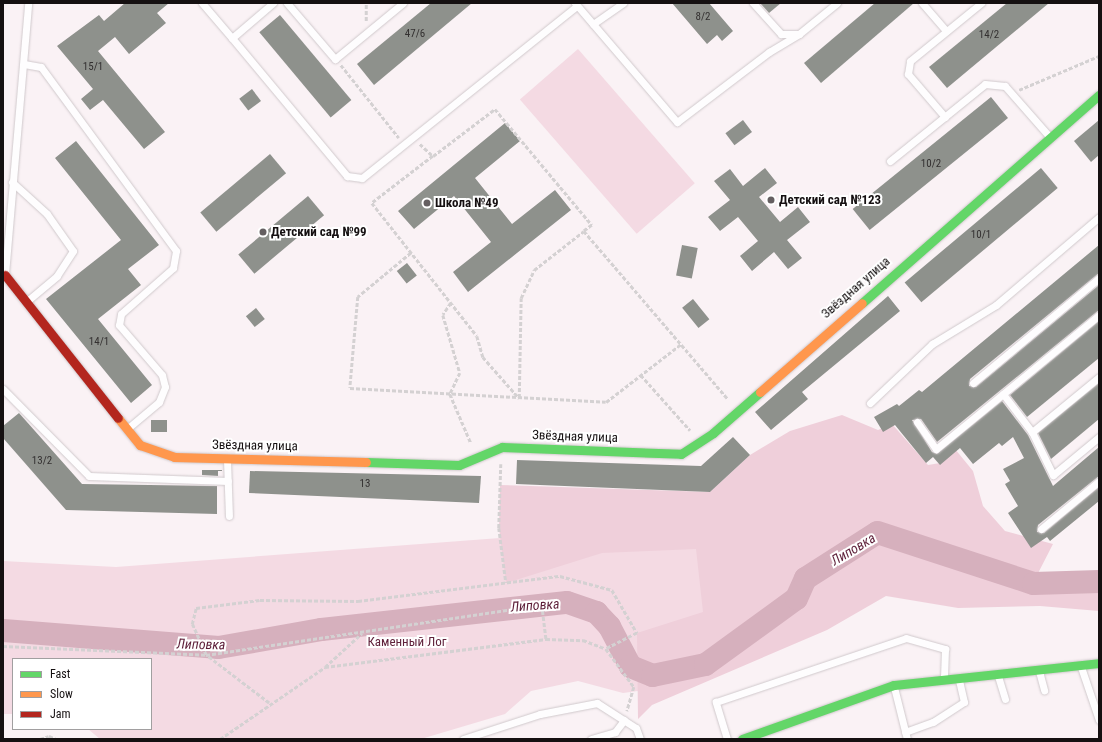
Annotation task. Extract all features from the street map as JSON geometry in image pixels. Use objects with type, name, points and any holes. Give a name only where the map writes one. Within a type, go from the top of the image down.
[{"type":"street","name":"Звёздная улица","points":[[5,275],[25,303],[129,428],[140,445],[174,457],[459,465],[502,447],[682,454],[700,442],[1099,95]]},
{"type":"street","points":[[745,738],[894,685],[1039,667],[1099,663]]},
{"type":"lane","points":[[3,288],[24,64],[28,3]]},
{"type":"lane","points":[[202,3],[347,176],[362,178],[406,146],[576,4],[677,122],[769,52],[799,34],[837,3]]},
{"type":"lane","points":[[232,38],[273,3]]},
{"type":"lane","points":[[287,3],[336,59],[403,3]]},
{"type":"lane","points":[[593,24],[623,3]]},
{"type":"lane","points":[[753,3],[781,34],[799,34]]},
{"type":"lane","points":[[922,3],[946,31]]},
{"type":"lane","points":[[945,116],[908,74],[910,60],[981,3]]},
{"type":"lane","points":[[24,64],[41,67],[176,251],[173,268],[121,314],[119,325],[162,375],[165,387],[159,402],[129,428]]},
{"type":"lane","points":[[890,161],[985,84],[1004,86],[1050,137]]},
{"type":"lane","points":[[12,182],[47,214],[73,251],[57,276],[25,303]]},
{"type":"lane","points":[[870,403],[932,344],[996,305],[1099,217]]},
{"type":"lane","points":[[973,383],[1099,278]]},
{"type":"lane","points":[[917,422],[936,449],[1099,315]]},
{"type":"lane","points":[[1032,432],[1099,378]]},
{"type":"lane","points":[[3,389],[89,476],[228,481]]},
{"type":"lane","points":[[1003,394],[1032,432],[1053,475],[1099,437]]},
{"type":"lane","points":[[227,458],[229,516]]},
{"type":"lane","points":[[1042,529],[1099,481]]},
{"type":"lane","points":[[727,739],[716,702],[906,638],[945,649],[944,678]]},
{"type":"lane","points":[[1080,664],[1099,720]]},
{"type":"lane","points":[[1039,667],[1044,690]]},
{"type":"lane","points":[[997,672],[1004,699]]},
{"type":"lane","points":[[894,685],[906,735],[933,722],[964,702],[958,677]]},
{"type":"lane","points":[[464,739],[540,714],[597,703],[636,728],[640,739]]},
{"type":"lane","points":[[591,739],[615,732],[624,720]]},
{"type":"path","points":[[366,3],[366,34]]},
{"type":"path","points":[[1011,93],[1099,56]]},
{"type":"path","points":[[336,59],[406,146],[423,143],[433,156]]},
{"type":"path","points":[[495,109],[592,225],[534,270],[522,298],[519,398],[483,357],[477,336],[372,203],[495,109]]},
{"type":"path","points":[[584,231],[737,409]]},
{"type":"path","points":[[411,253],[358,297],[350,388],[606,402],[682,344]]},
{"type":"path","points":[[451,303],[443,315],[460,373],[450,394],[477,458]]},
{"type":"path","points":[[641,375],[700,442]]},
{"type":"path","points":[[502,447],[499,528],[506,583]]},
{"type":"path","points":[[269,703],[206,656],[192,624],[196,608],[260,600],[358,601],[560,576],[612,590],[638,634],[606,649]]},
{"type":"path","points":[[3,646],[206,656],[542,606],[546,640]]},
{"type":"path","points":[[220,739],[269,703],[325,667],[362,633]]},
{"type":"path","points":[[325,667],[546,640],[583,640],[606,649],[634,687],[624,720]]},
{"type":"path","points":[[40,739],[49,736],[56,739]]},
{"type":"green space","points":[[578,49],[695,183],[637,234],[520,100]]},
{"type":"green space","name":"Каменный Лог","points":[[659,526],[720,554],[682,685],[623,693],[578,681],[531,691],[505,714],[421,739],[100,739],[89,730],[152,730],[152,658],[12,658],[12,714],[3,714],[3,561],[116,567]]},
{"type":"shaded area","points":[[842,415],[878,430],[892,424],[928,465],[940,463],[955,449],[973,471],[983,506],[1005,531],[1053,544],[1033,583],[1099,581],[1099,611],[1040,606],[958,608],[886,596],[827,630],[652,705],[638,719],[637,633],[703,612],[696,549],[602,553],[506,583],[499,528],[500,485],[710,492],[750,455],[790,431]]},
{"type":"building","points":[[125,3],[169,3],[157,13],[166,23],[129,54],[115,37],[98,51],[165,132],[144,149],[103,100],[90,110],[81,99],[93,89],[57,46],[99,15],[104,21]]},
{"type":"building","points":[[431,3],[472,3],[374,85],[357,64]]},
{"type":"building","points":[[672,3],[709,3],[733,31],[722,41],[717,35],[707,44]]},
{"type":"building","points":[[760,3],[781,3],[769,13]]},
{"type":"building","points":[[875,3],[914,3],[821,83],[804,63]]},
{"type":"building","points":[[1007,3],[1049,3],[947,88],[929,67]]},
{"type":"building","points":[[280,15],[351,100],[331,117],[259,32]]},
{"type":"building","points":[[252,89],[261,101],[248,111],[239,99]]},
{"type":"building","points":[[991,97],[1008,118],[870,230],[853,209]]},
{"type":"building","points":[[743,120],[752,132],[734,145],[725,133]]},
{"type":"building","points":[[1099,120],[1099,155],[1091,162],[1074,141]]},
{"type":"building","name":"Школа №49","points":[[505,123],[520,141],[475,178],[512,224],[555,190],[571,210],[468,292],[453,272],[491,242],[454,196],[414,229],[398,211]]},
{"type":"building","points":[[76,141],[159,245],[128,269],[141,285],[98,319],[152,385],[131,403],[46,299],[121,240],[55,158]]},
{"type":"building","points":[[270,154],[286,173],[216,232],[200,212]]},
{"type":"building","points":[[765,168],[777,183],[759,197],[780,222],[798,207],[810,222],[787,240],[802,258],[788,269],[774,252],[752,271],[740,256],[758,241],[738,217],[720,231],[708,217],[730,200],[714,181],[730,169],[743,186]]},
{"type":"building","points":[[1041,168],[1058,188],[921,302],[905,282]]},
{"type":"building","points":[[308,196],[324,215],[254,274],[238,254]]},
{"type":"building","points":[[682,245],[698,248],[692,278],[676,275]]},
{"type":"building","points":[[1099,245],[1099,273],[970,379],[969,386],[976,387],[1099,285],[1099,310],[937,442],[921,419],[912,420],[932,452],[937,454],[1002,401],[1028,435],[1053,486],[1099,447],[1099,476],[1038,525],[1037,532],[1044,533],[1099,487],[1099,501],[1050,541],[1047,537],[1031,548],[1008,513],[1018,506],[1005,484],[1010,481],[1003,469],[1024,458],[1013,437],[1002,446],[999,443],[973,464],[960,448],[940,465],[933,457],[926,463],[895,425],[883,432],[874,417],[897,404],[899,406],[919,390],[922,392]]},
{"type":"building","points":[[407,263],[417,276],[407,284],[397,271]]},
{"type":"building","points":[[888,296],[900,311],[802,392],[808,399],[771,430],[755,412]]},
{"type":"building","points":[[693,299],[709,319],[698,328],[682,308]]},
{"type":"building","points":[[256,308],[265,319],[255,327],[246,316]]},
{"type":"building","points":[[1099,321],[1099,358],[1027,417],[1010,395]]},
{"type":"building","points":[[1099,383],[1099,419],[1051,459],[1038,433]]},
{"type":"building","points":[[19,413],[82,484],[217,486],[217,514],[66,510],[3,438],[3,426]]},
{"type":"building","points":[[151,420],[167,420],[167,432],[151,432]]},
{"type":"building","points":[[733,437],[750,455],[710,492],[516,484],[517,460],[701,466]]},
{"type":"building","points":[[202,470],[222,471],[218,471],[218,476],[202,475]]},
{"type":"building","points":[[250,471],[481,476],[479,503],[249,493]]},
{"type":"waterway","name":"Липовка","points":[[3,630],[218,647],[321,629],[567,602],[596,612],[609,626],[630,666],[652,675],[705,664],[796,598],[805,578],[877,532],[1033,583],[1099,581]]},
{"type":"traffic: fast","points":[[862,303],[1099,95]]},
{"type":"traffic: fast","points":[[366,462],[459,465],[502,447],[681,454],[713,433],[760,392]]},
{"type":"traffic: fast","points":[[742,739],[894,685],[1099,663]]},
{"type":"traffic: slow","points":[[760,392],[862,303]]},
{"type":"traffic: slow","points":[[118,418],[140,445],[174,457],[366,462]]},
{"type":"traffic: jam","points":[[5,275],[118,418]]},
{"type":"place","name":"Детский сад №123","points":[[771,200]]},
{"type":"place","name":"Школа №49","points":[[427,203]]},
{"type":"place","name":"Детский сад №99","points":[[263,232]]}]
